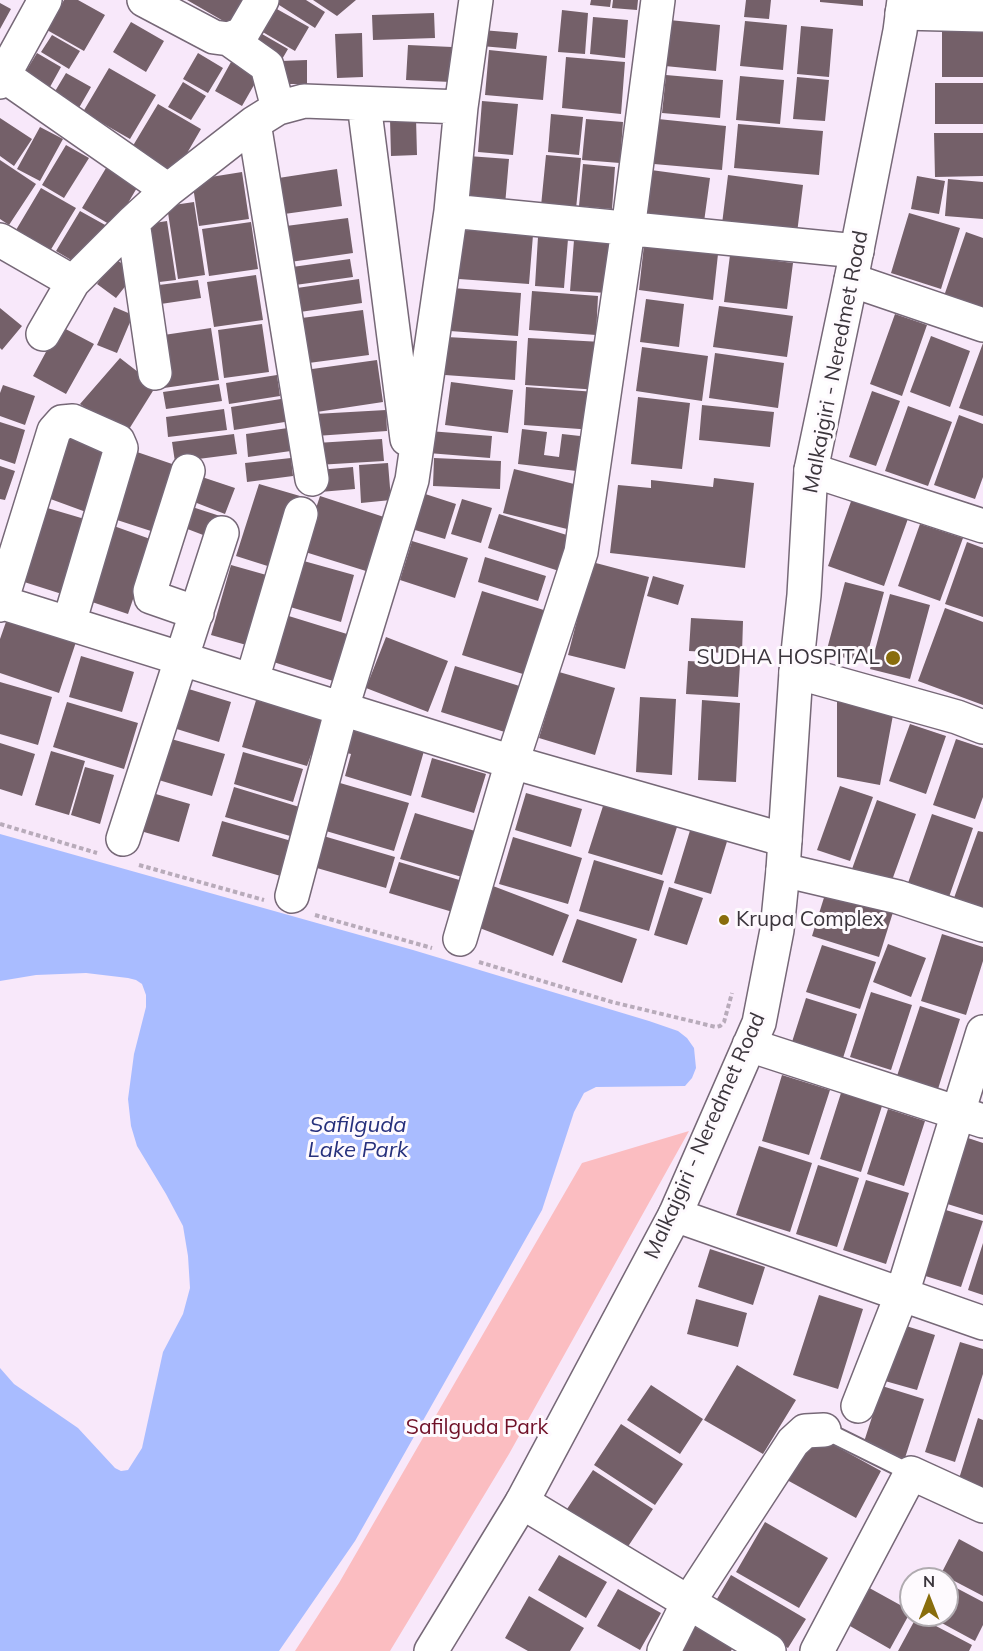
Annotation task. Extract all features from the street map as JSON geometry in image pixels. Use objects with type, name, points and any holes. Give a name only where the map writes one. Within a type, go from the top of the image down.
[{"type":"street","points":[[45,0],[1,77],[168,190]]},
{"type":"street","points":[[144,0],[214,37],[229,39],[267,66],[266,116],[312,479]]},
{"type":"street","points":[[229,39],[242,34],[262,0]]},
{"type":"street","points":[[291,904],[342,708],[412,480],[451,211],[461,107],[476,0]]},
{"type":"street","points":[[455,949],[512,762],[581,552],[628,230],[658,0]]},
{"type":"street","points":[[903,7],[983,15]]},
{"type":"street","name":"Malkajgiri - Neredmet Road","points":[[431,1651],[522,1502],[675,1215],[759,1023],[777,930],[804,595],[811,470],[854,266],[903,7]]},
{"type":"street","points":[[43,334],[73,282],[133,222],[168,190],[266,116],[304,101],[461,107]]},
{"type":"street","points":[[364,104],[412,480]]},
{"type":"street","points":[[451,211],[628,230],[854,266],[983,325]]},
{"type":"street","points":[[133,222],[155,373]]},
{"type":"street","points":[[0,240],[73,282]]},
{"type":"street","points":[[69,623],[121,448],[118,441],[73,421],[62,422],[54,431],[0,603],[512,762],[983,925]]},
{"type":"street","points":[[811,470],[983,526]]},
{"type":"street","points":[[188,471],[150,591],[151,597],[197,613]]},
{"type":"street","points":[[252,680],[301,513]]},
{"type":"street","points":[[117,852],[222,533]]},
{"type":"street","points":[[796,672],[957,717],[983,727]]},
{"type":"street","points":[[858,1406],[971,1117],[983,1032]]},
{"type":"street","points":[[749,1045],[971,1117]]},
{"type":"street","points":[[675,1215],[983,1323]]},
{"type":"street","points":[[664,1651],[688,1604],[793,1442],[805,1431],[824,1430]]},
{"type":"street","points":[[817,1651],[911,1473],[983,1506]]},
{"type":"street","points":[[522,1502],[769,1651]]},
{"type":"lane","points":[[824,1430],[911,1473]]},
{"type":"path","points":[[0,824],[117,852],[291,904],[455,949],[612,1002],[716,1027],[724,1022],[731,995],[735,990],[766,992]]},
{"type":"green space","name":"Safilguda Park","points":[[689,1131],[509,1454],[390,1651],[295,1651],[339,1583],[582,1163]]},
{"type":"water","name":"Safilguda Lake Park","points":[[0,834],[413,950],[649,1021],[678,1031],[694,1048],[696,1068],[692,1078],[685,1086],[596,1087],[584,1093],[574,1112],[542,1210],[355,1541],[279,1651],[0,1651],[0,1368],[14,1384],[78,1428],[115,1468],[121,1471],[128,1470],[142,1448],[163,1352],[183,1314],[190,1288],[183,1226],[137,1146],[131,1126],[128,1099],[134,1054],[146,1007],[146,995],[142,984],[128,978],[86,973],[36,975],[0,981]]},
{"type":"building","points":[[64,0],[78,0],[105,15],[84,51],[47,30]]},
{"type":"building","points":[[187,0],[248,0],[232,26]]},
{"type":"building","points":[[278,0],[306,0],[325,12],[315,28],[276,3]]},
{"type":"building","points":[[313,0],[356,0],[337,16]]},
{"type":"building","points":[[591,0],[611,0],[610,7],[590,5]]},
{"type":"building","points":[[613,0],[638,0],[637,10],[612,8]]},
{"type":"building","points":[[746,0],[771,0],[769,19],[744,17]]},
{"type":"building","points":[[820,0],[863,0],[863,6],[820,2]]},
{"type":"building","points":[[0,3],[11,9],[0,29]]},
{"type":"building","points":[[275,8],[309,27],[295,51],[261,31]]},
{"type":"building","points":[[562,10],[588,13],[585,54],[558,52]]},
{"type":"building","points":[[434,13],[435,38],[373,40],[372,15]]},
{"type":"building","points":[[593,17],[628,20],[625,58],[590,54]]},
{"type":"building","points":[[669,20],[720,25],[716,71],[665,66]]},
{"type":"building","points":[[745,21],[787,25],[783,70],[740,66]]},
{"type":"building","points":[[131,22],[164,41],[146,72],[113,52]]},
{"type":"building","points":[[942,24],[983,24],[983,77],[942,77]]},
{"type":"building","points":[[801,26],[833,29],[829,77],[797,74]]},
{"type":"building","points":[[482,30],[518,33],[516,49],[481,46]]},
{"type":"building","points":[[362,33],[363,77],[337,78],[335,34]]},
{"type":"building","points":[[262,34],[288,49],[281,61],[307,60],[307,84],[282,84],[251,53]]},
{"type":"building","points":[[52,35],[80,51],[69,69],[41,52]]},
{"type":"building","points":[[408,45],[452,47],[451,82],[406,80]]},
{"type":"building","points":[[489,50],[547,56],[543,100],[485,95]]},
{"type":"building","points":[[37,53],[61,67],[45,96],[20,81]]},
{"type":"building","points":[[198,53],[223,68],[208,93],[183,79]]},
{"type":"building","points":[[566,57],[625,62],[621,114],[562,108]]},
{"type":"building","points":[[231,62],[258,78],[242,106],[215,91]]},
{"type":"building","points":[[109,68],[156,95],[130,139],[83,112]]},
{"type":"building","points":[[66,73],[91,87],[76,113],[51,98]]},
{"type":"building","points":[[666,75],[723,80],[720,118],[662,113]]},
{"type":"building","points":[[740,76],[784,80],[780,124],[736,120]]},
{"type":"building","points":[[797,77],[829,80],[825,121],[793,119]]},
{"type":"building","points":[[183,82],[206,96],[191,120],[168,107]]},
{"type":"building","points":[[935,83],[983,83],[983,124],[935,124]]},
{"type":"building","points":[[482,101],[518,104],[513,155],[478,152]]},
{"type":"building","points":[[158,104],[201,129],[175,174],[131,149]]},
{"type":"building","points":[[551,114],[583,117],[579,155],[548,152]]},
{"type":"building","points":[[0,118],[32,139],[14,166],[0,156]]},
{"type":"building","points":[[416,118],[417,155],[391,156],[390,119]]},
{"type":"building","points":[[586,119],[623,122],[620,163],[582,160]]},
{"type":"building","points":[[658,119],[726,126],[722,170],[654,164]]},
{"type":"building","points":[[738,124],[823,131],[819,175],[734,168]]},
{"type":"building","points":[[40,127],[63,139],[40,181],[17,169]]},
{"type":"building","points":[[934,133],[983,133],[983,176],[935,177]]},
{"type":"building","points":[[66,145],[89,158],[64,198],[42,185]]},
{"type":"building","points":[[546,155],[581,158],[576,209],[541,206]]},
{"type":"building","points":[[468,156],[509,159],[505,205],[464,201]]},
{"type":"building","points":[[0,160],[36,184],[9,225],[0,219]]},
{"type":"building","points":[[583,164],[615,167],[612,209],[579,206]]},
{"type":"building","points":[[106,168],[138,186],[114,227],[82,208]]},
{"type":"building","points":[[337,169],[342,206],[277,215],[272,179]]},
{"type":"building","points":[[651,170],[710,178],[704,222],[645,214]]},
{"type":"building","points":[[242,172],[249,219],[199,226],[192,180]]},
{"type":"building","points":[[728,175],[803,185],[797,233],[722,224]]},
{"type":"building","points":[[917,176],[945,181],[939,214],[911,209]]},
{"type":"building","points":[[948,179],[983,182],[983,219],[945,216]]},
{"type":"building","points":[[41,188],[76,208],[50,251],[16,230]]},
{"type":"building","points":[[194,202],[205,275],[178,279],[167,206]]},
{"type":"building","points":[[80,211],[107,226],[83,267],[56,251]]},
{"type":"building","points":[[909,213],[960,228],[941,289],[891,273]]},
{"type":"building","points":[[348,218],[353,253],[290,262],[286,226]]},
{"type":"building","points":[[167,221],[176,280],[151,283],[142,225]]},
{"type":"building","points":[[251,222],[258,269],[209,276],[202,229]]},
{"type":"building","points":[[462,230],[533,235],[529,284],[459,279]]},
{"type":"building","points":[[966,232],[983,238],[983,309],[944,296]]},
{"type":"building","points":[[538,237],[568,239],[564,288],[535,286]]},
{"type":"building","points":[[574,240],[613,243],[609,293],[570,291]]},
{"type":"building","points":[[644,245],[718,254],[713,300],[639,290]]},
{"type":"building","points":[[730,255],[793,263],[787,309],[724,302]]},
{"type":"building","points":[[116,259],[135,274],[116,298],[97,284]]},
{"type":"building","points":[[350,259],[353,277],[288,286],[285,268]]},
{"type":"building","points":[[256,275],[263,320],[214,327],[207,282]]},
{"type":"building","points":[[359,279],[362,303],[293,313],[290,289]]},
{"type":"building","points":[[198,280],[201,298],[154,305],[151,286]]},
{"type":"building","points":[[452,288],[521,293],[518,336],[450,331]]},
{"type":"building","points":[[532,291],[598,296],[596,335],[529,330]]},
{"type":"building","points":[[646,299],[684,304],[679,347],[640,342]]},
{"type":"building","points":[[719,306],[793,316],[787,357],[713,347]]},
{"type":"building","points":[[114,307],[133,315],[117,353],[97,345]]},
{"type":"building","points":[[0,308],[22,326],[2,350],[0,348]]},
{"type":"building","points":[[363,310],[369,355],[301,364],[294,319]]},
{"type":"building","points":[[895,314],[927,325],[902,396],[870,384]]},
{"type":"building","points":[[262,324],[269,372],[224,378],[218,330]]},
{"type":"building","points":[[60,326],[94,344],[66,394],[33,376]]},
{"type":"building","points":[[211,328],[219,380],[164,388],[157,336]]},
{"type":"building","points":[[931,336],[970,351],[950,407],[910,392]]},
{"type":"building","points":[[447,337],[517,341],[515,380],[445,375]]},
{"type":"building","points":[[528,338],[602,342],[599,390],[525,385]]},
{"type":"building","points":[[983,343],[983,416],[959,408]]},
{"type":"building","points":[[642,347],[708,356],[702,401],[636,391]]},
{"type":"building","points":[[715,353],[784,363],[778,408],[709,398]]},
{"type":"building","points":[[120,358],[156,386],[126,434],[80,404]]},
{"type":"building","points":[[377,360],[383,402],[310,413],[305,370]]},
{"type":"building","points":[[277,375],[280,396],[229,404],[226,383]]},
{"type":"building","points":[[451,382],[513,390],[508,433],[445,425]]},
{"type":"building","points":[[219,384],[222,401],[166,409],[163,392]]},
{"type":"building","points":[[3,385],[35,396],[25,425],[0,416],[0,393]]},
{"type":"building","points":[[526,387],[596,392],[594,430],[524,425]]},
{"type":"building","points":[[872,391],[900,401],[876,466],[849,457]]},
{"type":"building","points":[[638,397],[690,403],[682,469],[631,464]]},
{"type":"building","points":[[287,398],[291,421],[234,430],[231,407]]},
{"type":"building","points":[[702,405],[774,412],[770,447],[699,440]]},
{"type":"building","points":[[908,406],[952,422],[928,486],[885,471]]},
{"type":"building","points":[[224,409],[227,430],[168,437],[166,417]]},
{"type":"building","points":[[386,410],[387,431],[316,436],[315,414]]},
{"type":"building","points":[[959,415],[983,424],[983,477],[975,499],[934,485]]},
{"type":"building","points":[[0,422],[25,430],[15,464],[0,459]]},
{"type":"building","points":[[69,427],[111,441],[86,512],[45,497]]},
{"type":"building","points":[[295,427],[298,450],[248,457],[246,434]]},
{"type":"building","points":[[522,429],[547,432],[544,455],[559,457],[562,434],[589,437],[585,472],[518,464]]},
{"type":"building","points":[[429,431],[492,436],[490,458],[428,453]]},
{"type":"building","points":[[234,434],[237,454],[175,462],[172,442]]},
{"type":"building","points":[[382,439],[384,461],[317,465],[316,443]]},
{"type":"building","points":[[137,452],[178,466],[154,532],[114,519]]},
{"type":"building","points":[[291,458],[293,476],[247,482],[245,463]]},
{"type":"building","points":[[434,458],[501,461],[500,489],[433,486]]},
{"type":"building","points":[[388,463],[391,500],[361,503],[359,465]]},
{"type":"building","points":[[0,466],[15,471],[5,500],[0,499]]},
{"type":"building","points":[[353,467],[355,489],[320,492],[318,470]]},
{"type":"building","points":[[514,469],[582,486],[571,530],[503,513]]},
{"type":"building","points":[[193,474],[235,488],[225,514],[184,498]]},
{"type":"building","points":[[714,478],[754,483],[745,568],[610,553],[618,485],[651,488],[651,480],[713,487]]},
{"type":"building","points":[[259,484],[300,496],[277,569],[236,556]]},
{"type":"building","points":[[416,491],[456,504],[445,539],[405,527]]},
{"type":"building","points":[[854,493],[910,513],[884,586],[828,566]]},
{"type":"building","points":[[320,496],[384,517],[366,571],[302,551]]},
{"type":"building","points":[[462,499],[492,508],[481,543],[451,534]]},
{"type":"building","points":[[183,504],[220,516],[211,538],[177,525]]},
{"type":"building","points":[[44,507],[88,520],[65,595],[21,581]]},
{"type":"building","points":[[499,514],[570,536],[559,571],[488,548]]},
{"type":"building","points":[[920,524],[963,538],[940,601],[898,586]]},
{"type":"building","points":[[111,525],[153,540],[128,614],[86,600]]},
{"type":"building","points":[[412,541],[468,558],[455,598],[400,580]]},
{"type":"building","points":[[967,542],[983,548],[983,617],[945,604]]},
{"type":"building","points":[[485,557],[546,576],[538,601],[478,582]]},
{"type":"building","points":[[293,558],[354,575],[341,622],[280,604]]},
{"type":"building","points":[[592,562],[649,577],[625,669],[568,655]]},
{"type":"building","points":[[231,565],[277,578],[257,648],[211,635]]},
{"type":"building","points":[[653,576],[684,585],[678,605],[647,596]]},
{"type":"building","points":[[845,582],[884,592],[865,663],[826,653]]},
{"type":"building","points":[[482,591],[547,611],[526,675],[462,655]]},
{"type":"building","points":[[890,594],[930,605],[910,679],[870,669]]},
{"type":"building","points":[[945,608],[983,622],[983,705],[918,681]]},
{"type":"building","points":[[279,613],[347,634],[333,681],[264,659]]},
{"type":"building","points":[[691,618],[743,621],[742,654],[689,651]]},
{"type":"building","points":[[7,619],[76,642],[59,693],[0,673],[0,639]]},
{"type":"building","points":[[386,637],[448,661],[428,712],[366,688]]},
{"type":"building","points":[[81,656],[134,672],[122,712],[69,697]]},
{"type":"building","points":[[688,661],[740,664],[738,697],[686,694]]},
{"type":"building","points":[[455,666],[526,688],[511,734],[441,712]]},
{"type":"building","points":[[559,672],[615,688],[595,755],[539,738]]},
{"type":"building","points":[[0,682],[52,697],[38,745],[0,734]]},
{"type":"building","points":[[179,686],[231,702],[219,742],[167,726]]},
{"type":"building","points":[[257,697],[331,719],[319,758],[311,755],[307,766],[242,747]]},
{"type":"building","points":[[640,697],[676,699],[672,775],[636,772]]},
{"type":"building","points":[[837,698],[893,715],[880,785],[837,777]]},
{"type":"building","points":[[702,700],[740,703],[736,782],[698,780]]},
{"type":"building","points":[[67,702],[138,723],[124,769],[53,747]]},
{"type":"building","points":[[356,723],[426,744],[411,796],[345,776],[351,754],[347,753]]},
{"type":"building","points":[[910,724],[946,736],[926,794],[889,781]]},
{"type":"building","points":[[164,737],[225,754],[212,796],[152,778]]},
{"type":"building","points":[[956,739],[983,748],[983,797],[975,819],[933,805]]},
{"type":"building","points":[[0,743],[35,754],[22,796],[0,789]]},
{"type":"building","points":[[51,751],[85,761],[69,815],[35,805]]},
{"type":"building","points":[[243,752],[303,769],[293,802],[234,784]]},
{"type":"building","points":[[432,758],[486,774],[474,813],[421,797]]},
{"type":"building","points":[[85,767],[114,775],[100,824],[71,815]]},
{"type":"building","points":[[340,783],[409,803],[394,851],[326,831]]},
{"type":"building","points":[[840,786],[873,797],[850,861],[817,850]]},
{"type":"building","points":[[234,787],[306,809],[297,838],[225,817]]},
{"type":"building","points":[[149,792],[190,804],[179,842],[137,830]]},
{"type":"building","points":[[526,793],[582,809],[571,847],[515,830]]},
{"type":"building","points":[[877,800],[916,814],[891,883],[852,869]]},
{"type":"building","points":[[603,806],[677,827],[662,875],[588,853]]},
{"type":"building","points":[[415,813],[475,831],[462,877],[400,859]]},
{"type":"building","points":[[932,814],[973,828],[949,897],[908,883]]},
{"type":"building","points":[[222,821],[295,842],[284,877],[212,856]]},
{"type":"building","points":[[692,824],[729,835],[711,894],[674,883]]},
{"type":"building","points":[[978,831],[983,832],[983,908],[954,898]]},
{"type":"building","points":[[320,835],[395,857],[386,888],[310,866]]},
{"type":"building","points":[[513,837],[582,858],[568,904],[499,884]]},
{"type":"building","points":[[594,860],[664,881],[649,931],[579,911]]},
{"type":"building","points":[[399,862],[466,882],[456,913],[389,893]]},
{"type":"building","points":[[493,886],[569,915],[553,956],[477,927]]},
{"type":"building","points":[[669,887],[703,898],[687,945],[654,935]]},
{"type":"building","points":[[827,888],[894,909],[879,957],[812,936]]},
{"type":"building","points":[[577,919],[637,939],[622,983],[562,962]]},
{"type":"building","points":[[942,934],[983,947],[983,961],[966,1015],[921,1001]]},
{"type":"building","points":[[888,944],[926,958],[911,997],[873,982]]},
{"type":"building","points":[[822,945],[876,962],[860,1009],[806,992]]},
{"type":"building","points":[[871,992],[912,1005],[891,1070],[850,1057]]},
{"type":"building","points":[[806,998],[857,1014],[843,1058],[792,1042]]},
{"type":"building","points":[[920,1006],[960,1019],[938,1089],[897,1076]]},
{"type":"building","points":[[782,1075],[830,1090],[809,1155],[762,1141]]},
{"type":"building","points":[[841,1093],[882,1106],[861,1172],[820,1159]]},
{"type":"building","points":[[888,1109],[925,1121],[904,1186],[867,1174]]},
{"type":"building","points":[[962,1136],[983,1143],[983,1215],[941,1202]]},
{"type":"building","points":[[759,1146],[812,1163],[790,1232],[736,1215]]},
{"type":"building","points":[[818,1165],[859,1178],[837,1247],[796,1234]]},
{"type":"building","points":[[866,1180],[909,1193],[886,1264],[843,1250]]},
{"type":"building","points":[[939,1208],[983,1221],[961,1287],[919,1274]]},
{"type":"building","points":[[983,1243],[983,1295],[968,1290]]},
{"type":"building","points":[[710,1249],[765,1267],[753,1305],[698,1287]]},
{"type":"building","points":[[819,1295],[863,1309],[838,1389],[793,1375]]},
{"type":"building","points":[[696,1299],[747,1313],[738,1347],[687,1334]]},
{"type":"building","points":[[903,1325],[935,1335],[917,1390],[885,1381]]},
{"type":"building","points":[[960,1342],[983,1349],[983,1374],[955,1462],[925,1452]]},
{"type":"building","points":[[737,1365],[796,1400],[763,1454],[704,1420]]},
{"type":"building","points":[[651,1385],[703,1419],[680,1454],[627,1420]]},
{"type":"building","points":[[882,1386],[924,1399],[904,1461],[862,1448]]},
{"type":"building","points":[[978,1418],[983,1420],[983,1493],[957,1485]]},
{"type":"building","points":[[621,1424],[683,1464],[655,1505],[594,1465]]},
{"type":"building","points":[[812,1433],[881,1471],[856,1518],[787,1480]]},
{"type":"building","points":[[593,1470],[653,1509],[627,1548],[567,1509]]},
{"type":"building","points":[[765,1522],[828,1558],[799,1608],[736,1572]]},
{"type":"building","points":[[959,1539],[983,1552],[983,1596],[959,1583],[959,1567],[945,1567]]},
{"type":"building","points":[[559,1555],[607,1582],[586,1618],[538,1590]]},
{"type":"building","points":[[731,1575],[806,1619],[788,1648],[714,1604]]},
{"type":"building","points":[[864,1585],[899,1604],[899,1627],[902,1627],[890,1649],[843,1622]]},
{"type":"building","points":[[618,1589],[661,1613],[640,1650],[597,1626]]},
{"type":"building","points":[[959,1589],[983,1602],[983,1625],[975,1641],[949,1627],[959,1627]]},
{"type":"building","points":[[529,1596],[584,1628],[570,1651],[528,1651],[505,1638]]},
{"type":"building","points":[[689,1624],[733,1647],[731,1651],[675,1651]]},
{"type":"building","points":[[911,1627],[938,1627],[972,1645],[969,1651],[898,1651]]},
{"type":"place","name":"SUDHA HOSPITAL","points":[[893,658]]},
{"type":"place","name":"Krupa Complex","points":[[724,920]]}]
